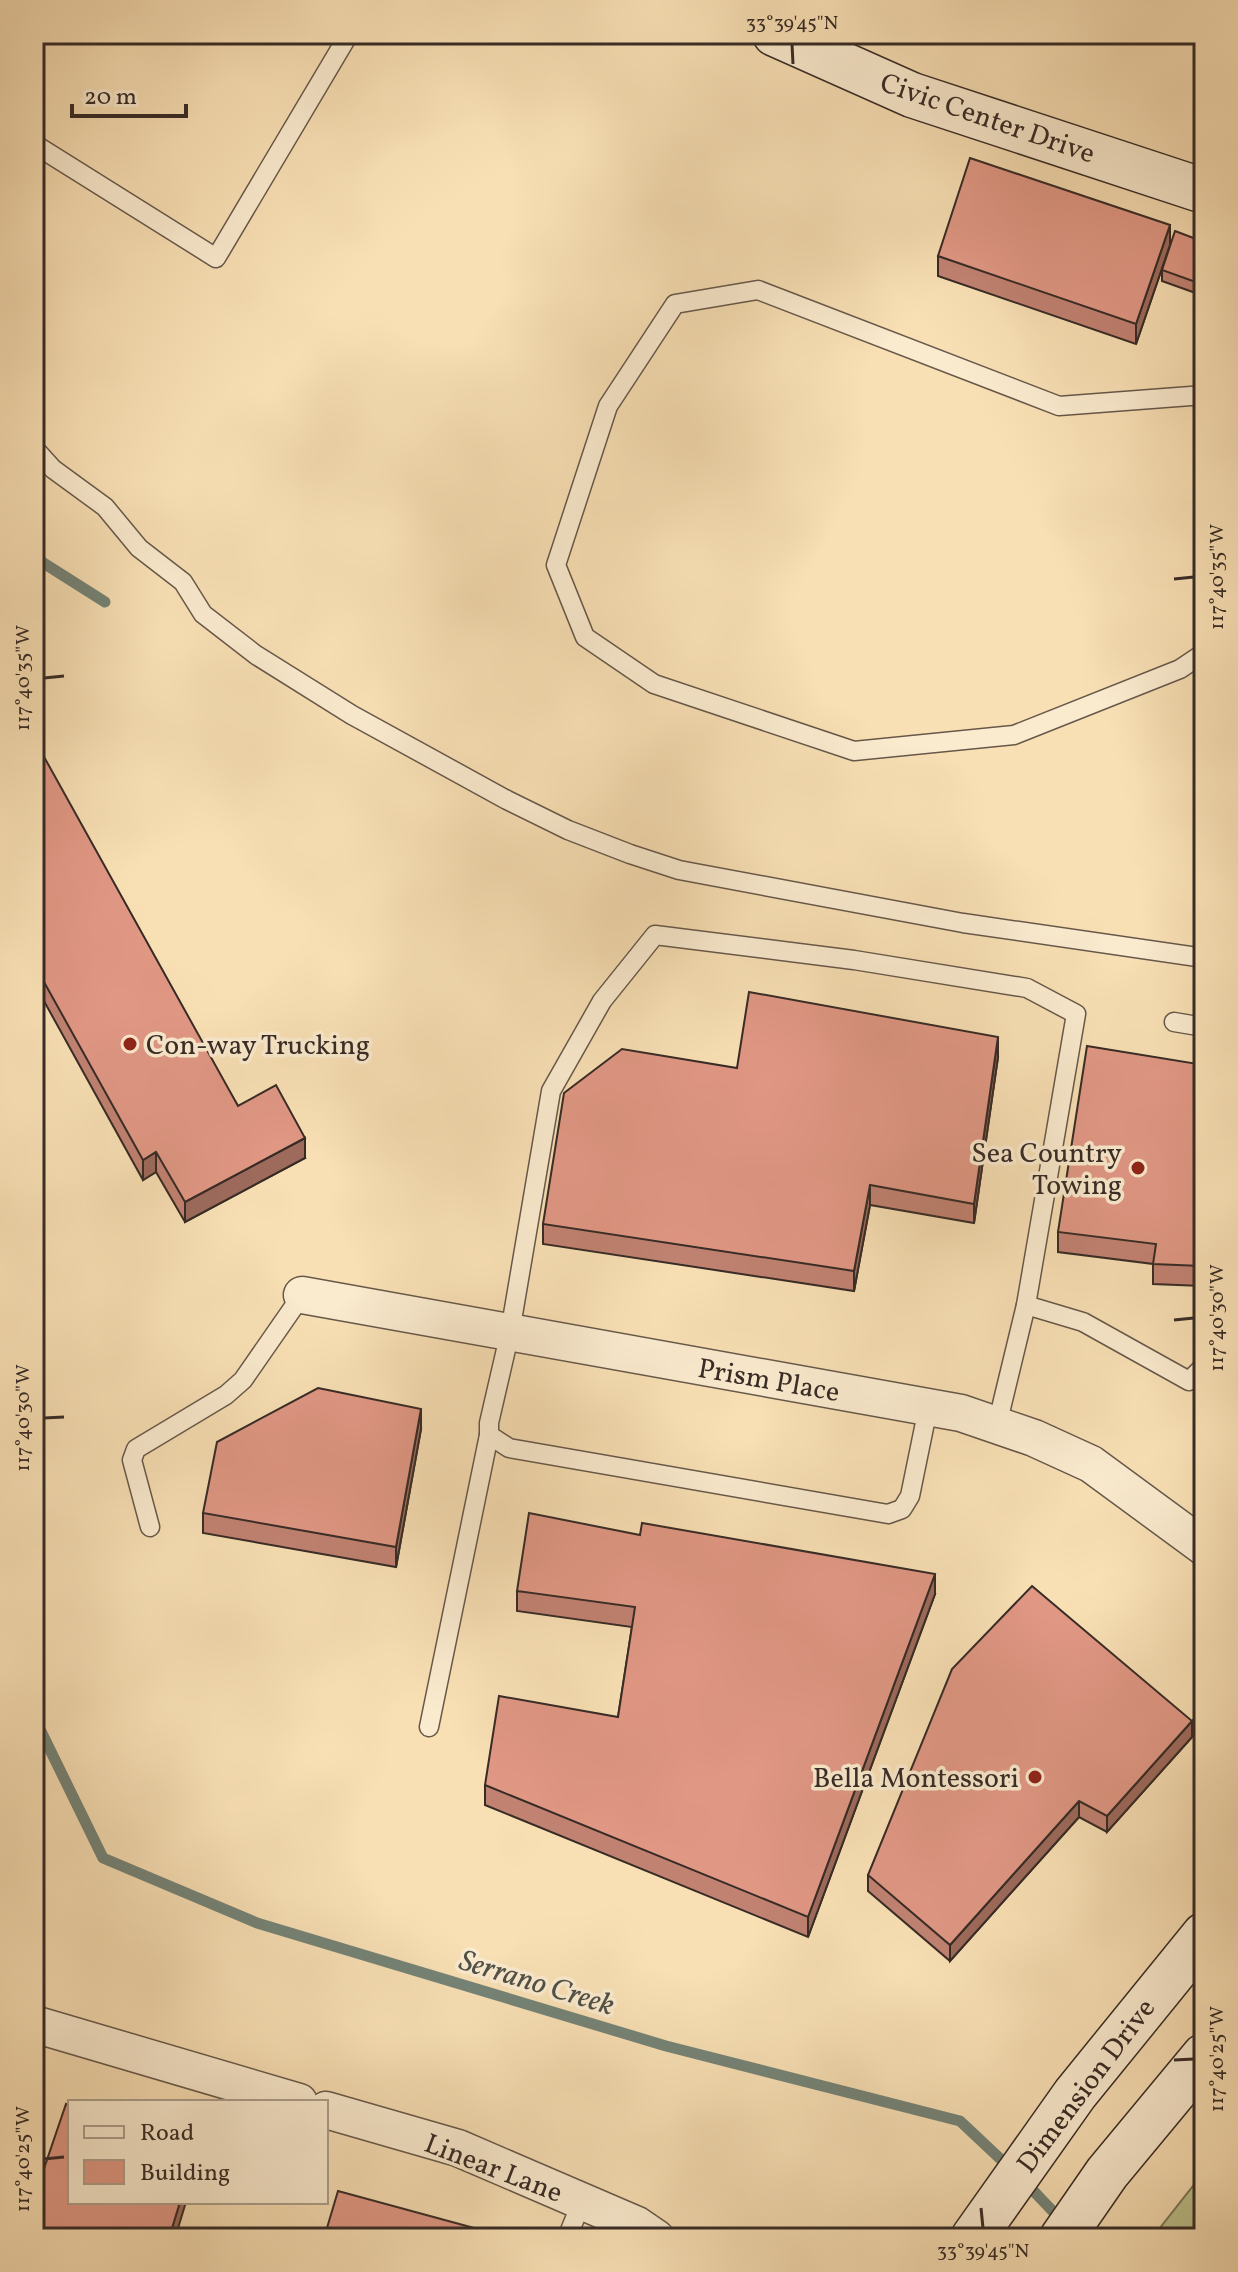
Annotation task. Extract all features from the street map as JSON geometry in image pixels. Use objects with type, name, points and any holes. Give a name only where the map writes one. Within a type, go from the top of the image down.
[{"type":"main road","name":"Civic Center Drive","points":[[775,34],[912,95],[1204,191]]},
{"type":"main road","name":"Dimension Drive","points":[[981,2224],[1075,2094],[1204,1935]]},
{"type":"main road","points":[[1062,2238],[1127,2150],[1204,2056]]},
{"type":"street","name":"Prism Place","points":[[302,1295],[961,1413],[1034,1438],[1091,1464],[1204,1547]]},
{"type":"street","points":[[34,2024],[292,2100]]},
{"type":"street","name":"Linear Lane","points":[[328,2111],[458,2148],[637,2225],[656,2238]]},
{"type":"lane","points":[[34,144],[216,258],[349,34]]},
{"type":"lane","points":[[1204,395],[1059,406],[758,290],[675,304],[608,406],[556,565],[585,637],[654,684],[854,751],[1014,735],[1180,669],[1204,653]]},
{"type":"lane","points":[[34,448],[53,469],[105,507],[139,548],[183,582],[203,614],[256,655],[352,715],[568,830],[679,870],[963,923],[1204,958]]},
{"type":"lane","points":[[429,1727],[510,1332],[551,1091],[602,1001],[655,935],[854,960],[1027,988],[1076,1014],[1026,1305],[997,1425]]},
{"type":"lane","points":[[1174,1022],[1204,1027]]},
{"type":"lane","points":[[150,1527],[132,1460],[136,1449],[226,1395],[243,1380],[302,1295]]},
{"type":"lane","points":[[1026,1305],[1083,1322],[1189,1381],[1204,1366]]},
{"type":"lane","points":[[489,1435],[509,1448],[888,1514],[902,1509],[910,1496],[928,1408]]},
{"type":"lane","points":[[567,2238],[582,2201]]},
{"type":"green space","points":[[1204,2172],[1204,2238],[1152,2238]]},
{"type":"building","points":[[970,158],[1170,225],[1136,324],[938,256]]},
{"type":"building","points":[[1175,231],[1204,242],[1204,285],[1162,270]]},
{"type":"building","name":"Con-way Trucking","points":[[43,755],[238,1106],[276,1085],[305,1138],[185,1202],[156,1152],[143,1160],[34,964],[34,760]]},
{"type":"building","points":[[749,992],[998,1037],[974,1204],[870,1185],[854,1271],[543,1224],[564,1093],[622,1049],[737,1068]]},
{"type":"building","name":"Sea Country Towing","points":[[1087,1046],[1204,1065],[1202,1266],[1153,1264],[1156,1244],[1058,1232]]},
{"type":"building","points":[[318,1388],[421,1409],[396,1547],[203,1513],[217,1442]]},
{"type":"building","points":[[529,1513],[640,1535],[642,1523],[935,1574],[808,1917],[485,1785],[499,1696],[618,1717],[635,1607],[517,1591]]},
{"type":"building","name":"Bella Montessori","points":[[1032,1586],[1192,1721],[1107,1816],[1079,1801],[950,1945],[868,1875],[952,1669]]},
{"type":"building","points":[[66,2104],[68,2204],[179,2204],[169,2238],[34,2238],[34,2193]]},
{"type":"building","points":[[338,2191],[474,2228],[471,2238],[324,2238]]},
{"type":"waterway","name":"Serrano Creek","points":[[34,557],[105,602]]},
{"type":"waterway","name":"Serrano Creek","points":[[34,1717],[103,1858],[257,1923],[666,2046],[960,2121],[1010,2168]]},
{"type":"waterway","name":"Serrano Creek","points":[[1025,2182],[1063,2222]]},
{"type":"place","name":"Con-way Trucking","points":[[130,1044]]},
{"type":"place","name":"Sea Country Towing","points":[[1138,1168]]},
{"type":"place","name":"Bella Montessori","points":[[1035,1777]]}]
